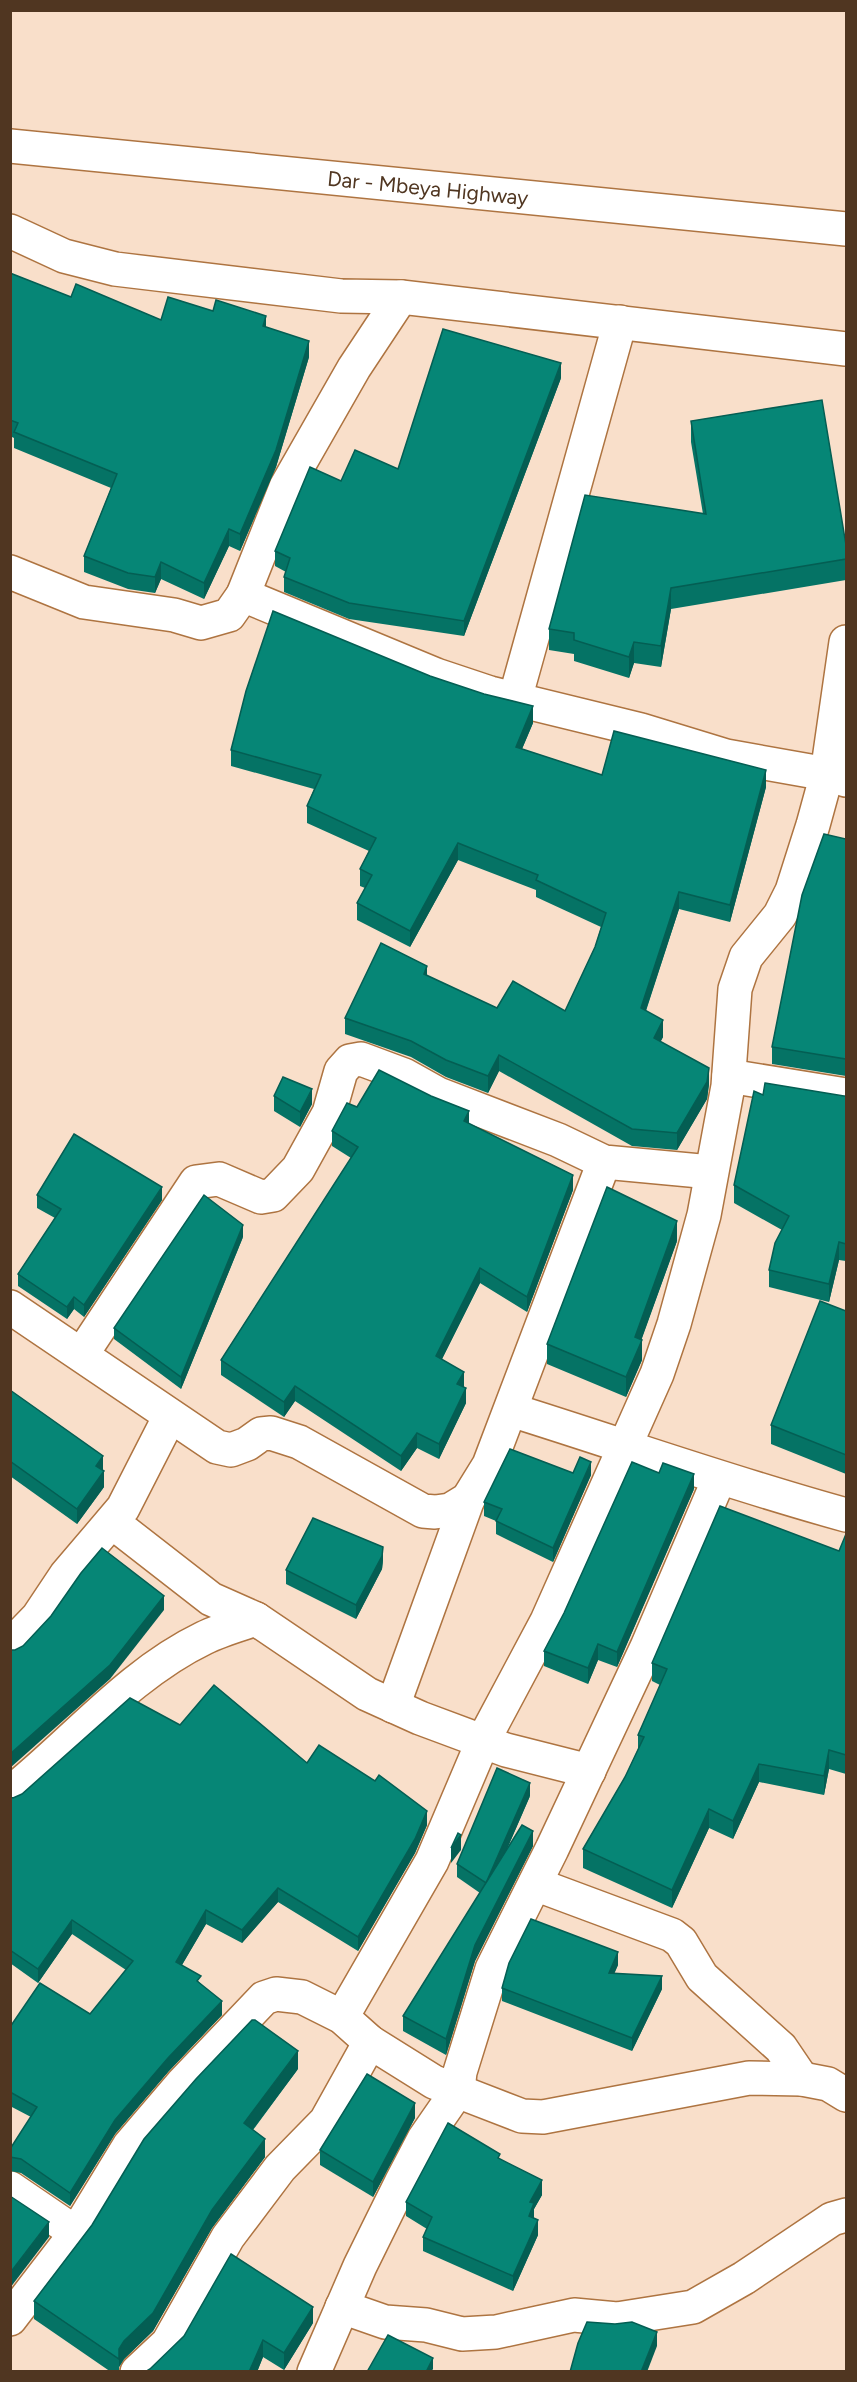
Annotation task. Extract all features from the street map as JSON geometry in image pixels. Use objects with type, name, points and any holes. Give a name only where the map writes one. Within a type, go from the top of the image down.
[{"type":"main road","name":"Dar - Mbeya Highway","points":[[10,146],[846,229]]},
{"type":"main road","points":[[10,231],[64,256],[115,269],[341,297],[401,297],[846,349]]},
{"type":"main road","points":[[10,572],[84,602],[174,615],[201,623],[229,615],[243,595],[286,487],[354,368],[401,297]]},
{"type":"main road","points":[[515,699],[620,322]]},
{"type":"main road","points":[[243,595],[436,675],[515,699],[640,730],[726,756],[837,777]]},
{"type":"main road","points":[[342,2017],[432,1862],[483,1741],[547,1621],[657,1374],[674,1324],[704,1215],[729,1076],[735,988],[746,957],[780,915],[792,891],[837,777],[846,642]]},
{"type":"main road","points":[[82,1354],[196,1182],[219,1179],[261,1197],[273,1195],[283,1186],[298,1169],[329,1113],[341,1071],[350,1061],[361,1059],[376,1063],[438,1094],[558,1140],[604,1162],[711,1172]]},
{"type":"main road","points":[[729,1076],[846,1095]]},
{"type":"main road","points":[[393,1706],[468,1499],[489,1465],[604,1162]]},
{"type":"main road","points":[[10,1307],[218,1447],[231,1450],[247,1444],[261,1434],[272,1433],[299,1442],[423,1511],[450,1510],[468,1499]]},
{"type":"main road","points":[[510,1410],[624,1445],[719,1479],[846,1515]]},
{"type":"main road","points":[[10,1646],[38,1617],[66,1575],[123,1508],[170,1416]]},
{"type":"main road","points":[[314,2372],[342,2307],[424,2139],[458,2090],[460,2072],[492,1969],[535,1884],[647,1647],[719,1479]]},
{"type":"main road","points":[[112,1522],[211,1599],[256,1619],[323,1667],[367,1694],[483,1741],[552,1764],[589,1771]]},
{"type":"main road","points":[[10,1793],[137,1682],[169,1659],[203,1639],[256,1619]]},
{"type":"main road","points":[[535,1884],[672,1935],[681,1942],[702,1977],[781,2048],[831,2087]]},
{"type":"main road","points":[[10,2319],[76,2233],[129,2146],[182,2084],[264,1998],[276,1994],[302,1996],[342,2017],[369,2042],[434,2082],[522,2116],[543,2117],[749,2078],[831,2087]]},
{"type":"main road","points":[[137,2372],[168,2343],[228,2237],[280,2168],[326,2121],[369,2042]]},
{"type":"main road","points":[[10,2188],[76,2233]]},
{"type":"main road","points":[[342,2307],[385,2322],[426,2325],[462,2334],[496,2332],[574,2314],[617,2319],[693,2307],[744,2278],[832,2219],[846,2215]]},
{"type":"building","points":[[10,273],[71,297],[76,284],[161,320],[168,297],[213,311],[216,300],[266,316],[263,326],[309,341],[276,450],[240,534],[229,529],[204,583],[161,562],[155,577],[128,573],[84,556],[117,474],[14,432],[18,423],[10,420]]},
{"type":"building","points":[[443,329],[561,363],[464,621],[349,603],[284,577],[290,558],[275,551],[310,467],[341,481],[355,450],[398,469]]},
{"type":"building","points":[[822,400],[846,545],[846,559],[671,588],[661,646],[634,642],[629,657],[574,640],[574,633],[549,629],[585,495],[706,514],[691,421]]},
{"type":"building","points":[[273,611],[430,676],[484,694],[533,706],[516,747],[602,775],[614,731],[766,770],[730,905],[679,892],[641,1008],[663,1020],[654,1038],[709,1068],[707,1082],[677,1133],[632,1129],[499,1055],[488,1076],[446,1060],[411,1041],[345,1018],[381,943],[427,966],[424,974],[497,1008],[513,981],[565,1011],[595,947],[606,913],[536,880],[538,875],[458,843],[410,931],[357,903],[372,875],[360,869],[376,838],[307,806],[321,775],[231,750],[246,691]]},
{"type":"building","points":[[824,834],[846,839],[846,1059],[772,1047],[802,895]]},
{"type":"building","points":[[379,1070],[431,1096],[469,1111],[464,1121],[573,1175],[527,1297],[480,1268],[436,1356],[464,1372],[457,1384],[466,1388],[439,1444],[417,1433],[401,1456],[295,1386],[284,1402],[221,1360],[358,1147],[332,1131],[347,1103],[357,1107]]},
{"type":"building","points":[[283,1077],[312,1089],[300,1112],[274,1096]]},
{"type":"building","points":[[765,1083],[846,1096],[846,1244],[839,1242],[829,1284],[769,1270],[775,1243],[789,1216],[734,1185],[754,1091],[763,1095]]},
{"type":"building","points":[[74,1134],[162,1187],[84,1305],[74,1297],[67,1307],[18,1274],[61,1209],[37,1195]]},
{"type":"building","points":[[607,1187],[677,1221],[635,1337],[642,1340],[626,1377],[547,1344]]},
{"type":"building","points":[[204,1195],[243,1225],[181,1377],[114,1328]]},
{"type":"building","points":[[820,1301],[846,1311],[846,1455],[771,1425]]},
{"type":"building","points":[[10,1390],[103,1456],[96,1466],[104,1471],[77,1509],[10,1461]]},
{"type":"building","points":[[510,1449],[573,1473],[580,1457],[591,1462],[553,1548],[496,1521],[502,1509],[484,1502]]},
{"type":"building","points":[[632,1462],[659,1473],[663,1463],[694,1474],[617,1652],[598,1644],[588,1668],[544,1651],[564,1613]]},
{"type":"building","points":[[720,1506],[839,1551],[846,1534],[846,1755],[829,1750],[824,1776],[759,1764],[733,1821],[709,1809],[672,1890],[583,1849],[625,1777],[644,1737],[638,1735],[667,1669],[652,1663]]},
{"type":"building","points":[[313,1518],[383,1547],[382,1556],[356,1605],[286,1570]]},
{"type":"building","points":[[102,1548],[164,1596],[110,1665],[10,1754],[10,1650],[23,1646],[51,1616]]},
{"type":"building","points":[[214,1685],[307,1763],[319,1745],[375,1781],[379,1775],[427,1811],[415,1839],[358,1937],[278,1888],[242,1930],[206,1910],[176,1962],[201,1976],[197,1981],[222,2001],[168,2058],[115,2120],[70,2193],[21,2159],[10,2157],[10,2149],[37,2107],[10,2092],[10,2027],[40,1983],[90,2014],[133,1961],[72,1920],[38,1969],[10,1950],[10,1797],[22,1794],[130,1698],[180,1725]]},
{"type":"building","points":[[497,1768],[530,1783],[486,1883],[457,1864]]},
{"type":"building","points":[[522,1825],[533,1831],[475,1945],[446,2039],[403,2016]]},
{"type":"building","points":[[458,1833],[461,1835],[451,1848]]},
{"type":"building","points":[[531,1919],[618,1952],[609,1973],[662,1976],[632,2038],[502,1988],[509,1963]]},
{"type":"building","points":[[252,2020],[298,2051],[244,2123],[265,2139],[212,2210],[153,2313],[124,2341],[119,2349],[119,2359],[34,2301],[92,2225],[144,2139],[196,2079]]},
{"type":"building","points":[[367,2074],[415,2103],[373,2182],[320,2150]]},
{"type":"building","points":[[448,2123],[500,2154],[498,2158],[542,2180],[530,2202],[534,2203],[529,2216],[538,2220],[513,2276],[423,2237],[432,2217],[406,2202]]},
{"type":"building","points":[[10,2196],[49,2222],[10,2273]]},
{"type":"building","points":[[231,2254],[313,2307],[284,2353],[263,2340],[249,2372],[145,2372],[184,2336]]},
{"type":"building","points":[[587,2322],[615,2324],[632,2322],[657,2332],[641,2372],[570,2372]]},
{"type":"building","points":[[388,2335],[433,2358],[426,2372],[367,2372]]}]
